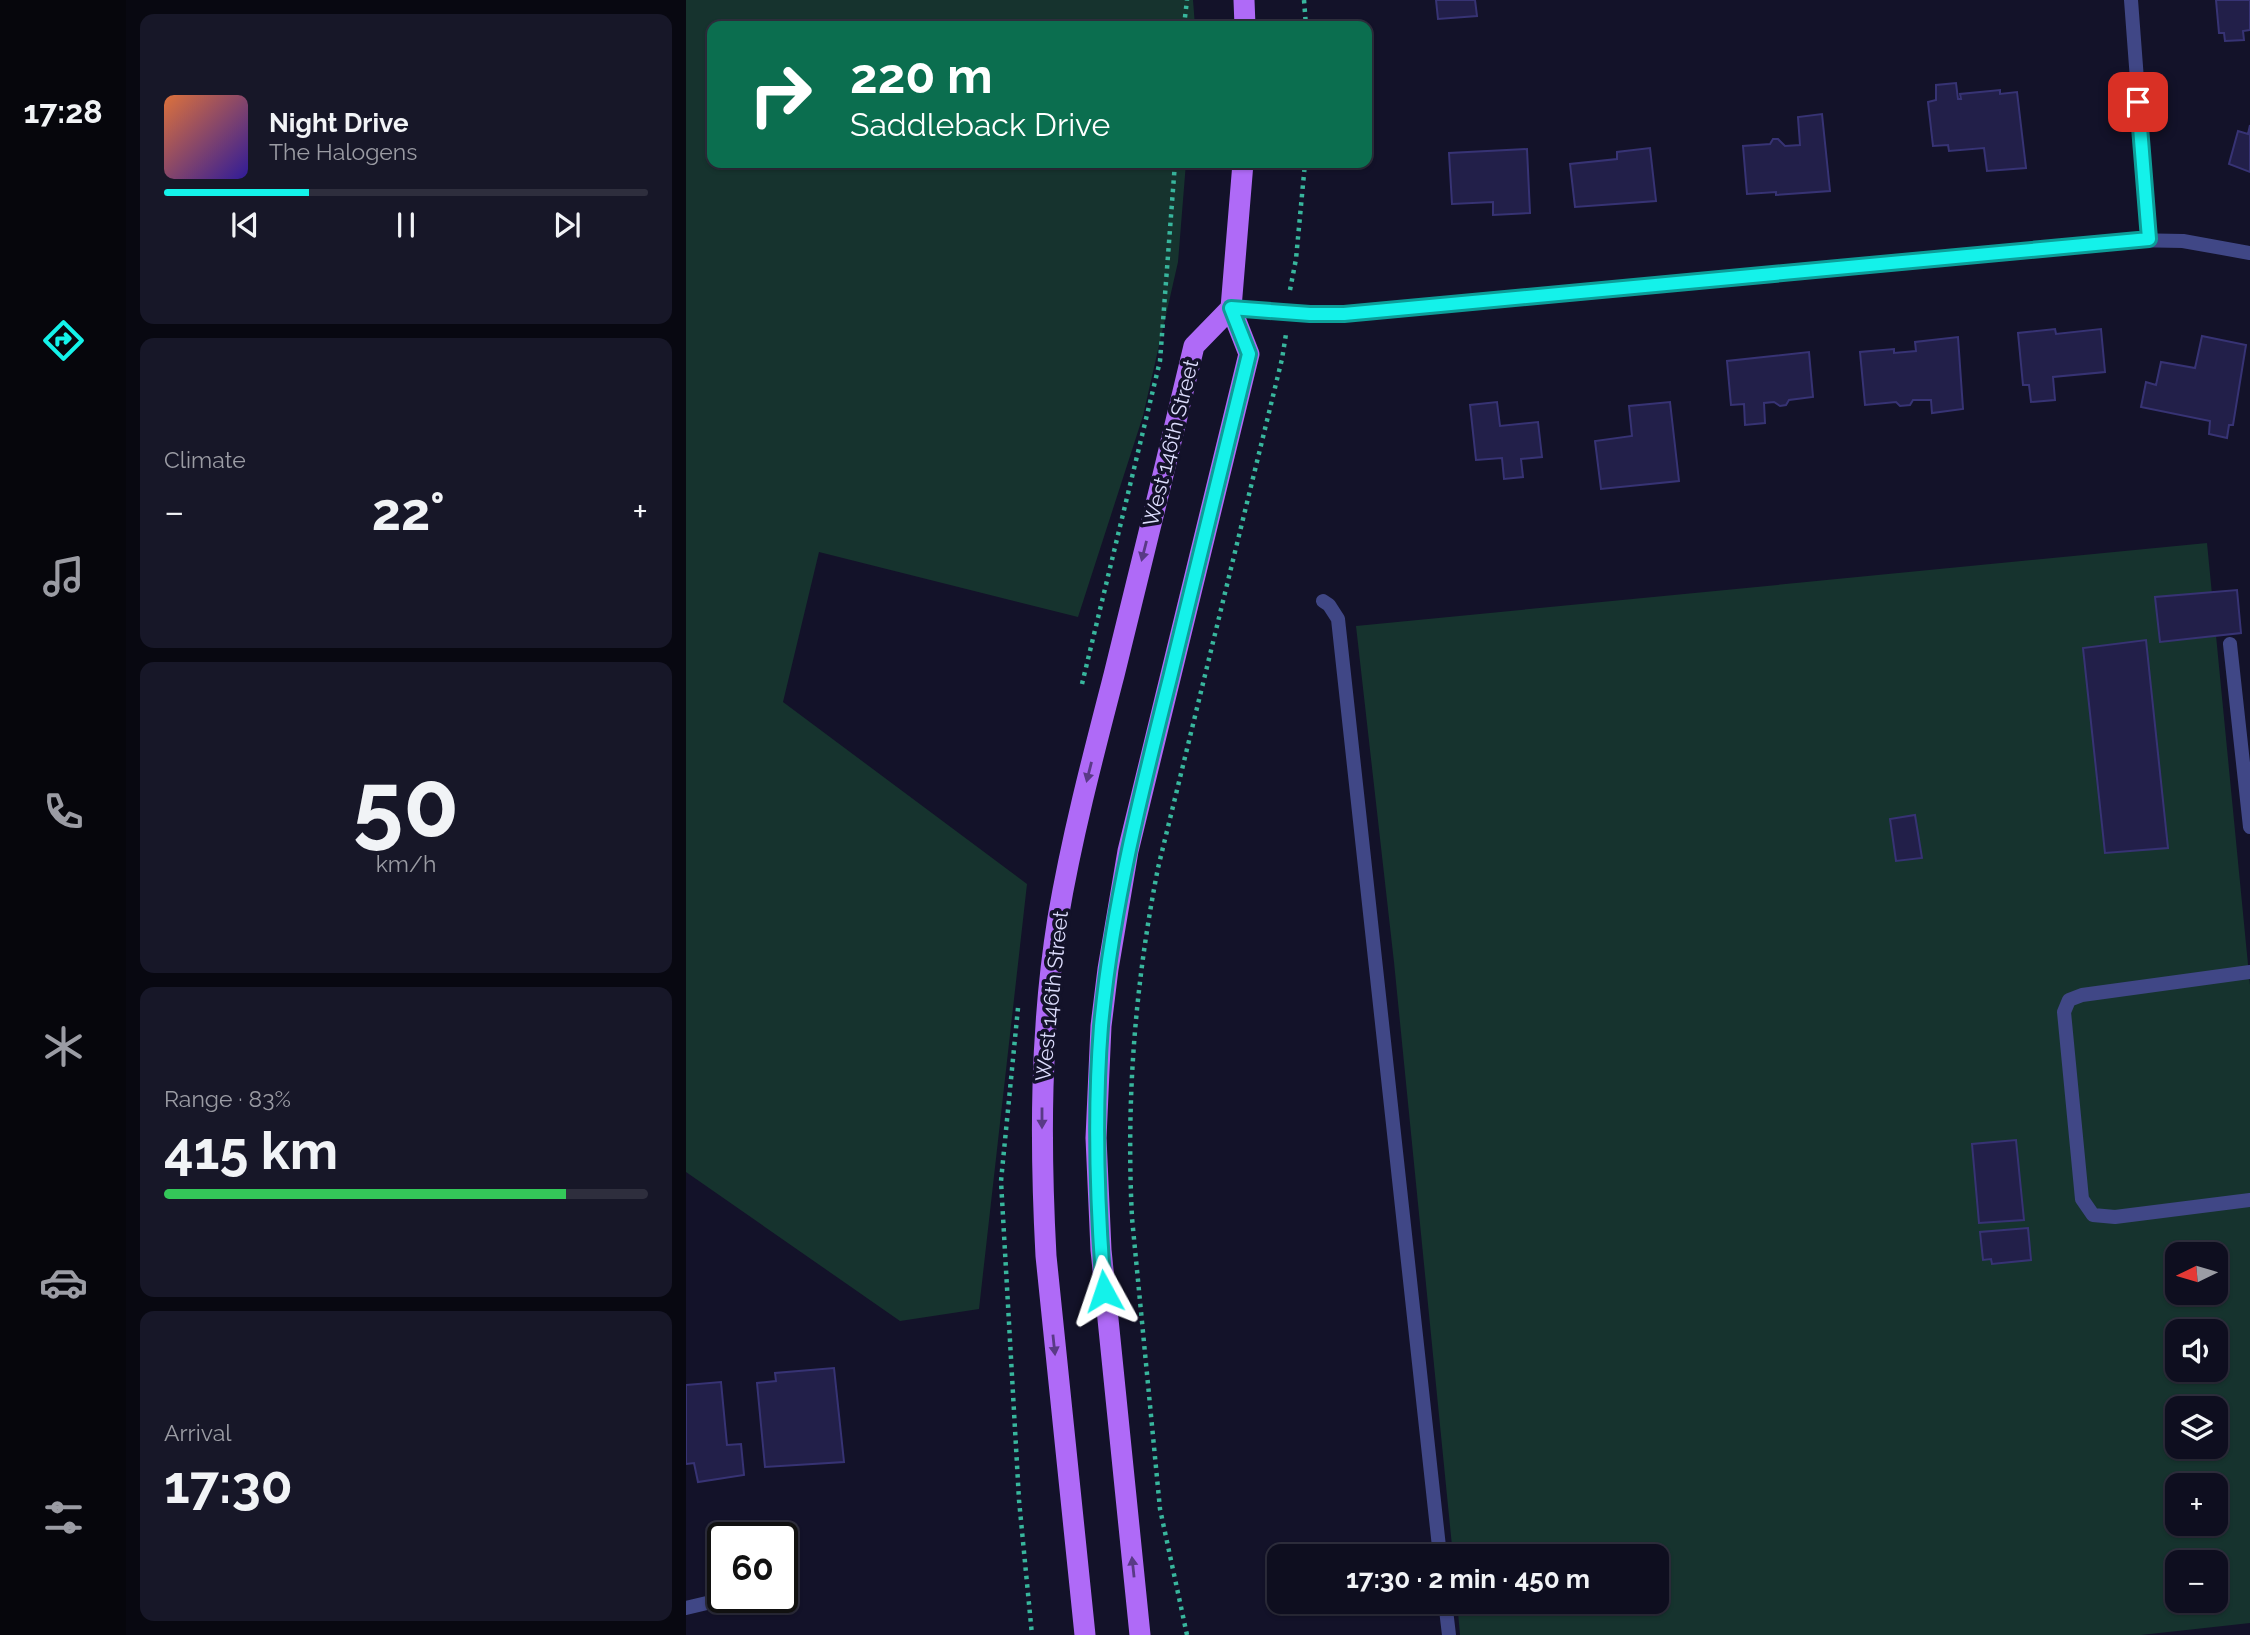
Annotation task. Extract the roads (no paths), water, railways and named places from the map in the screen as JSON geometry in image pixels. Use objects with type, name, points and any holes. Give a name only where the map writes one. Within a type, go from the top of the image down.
[{"type":"main road","points":[[1244,0],[1245,21]]},
{"type":"main road","points":[[1140,1635],[1101,1250],[1096,1138],[1101,1026],[1116,911],[1128,850],[1249,354],[1231,308],[1243,168]]},
{"type":"main road","name":"West 146th Street","points":[[1085,1635],[1046,1256],[1043,1200],[1042,1088],[1051,975],[1060,907],[1084,794],[1194,346],[1231,308]]},
{"type":"street","points":[[2130,0],[2149,239]]},
{"type":"street","points":[[1231,308],[1344,314],[2149,239],[2183,241],[2250,253]]},
{"type":"street","points":[[1323,601],[1338,619],[1439,1544]]},
{"type":"street","points":[[2230,644],[2250,827]]},
{"type":"street","points":[[2250,972],[2082,995],[2068,1000],[2064,1012],[2082,1199],[2093,1215],[2115,1217],[2250,1200]]},
{"type":"street","points":[[686,1608],[707,1603]]},
{"type":"street","points":[[1447,1614],[1449,1635]]}]
